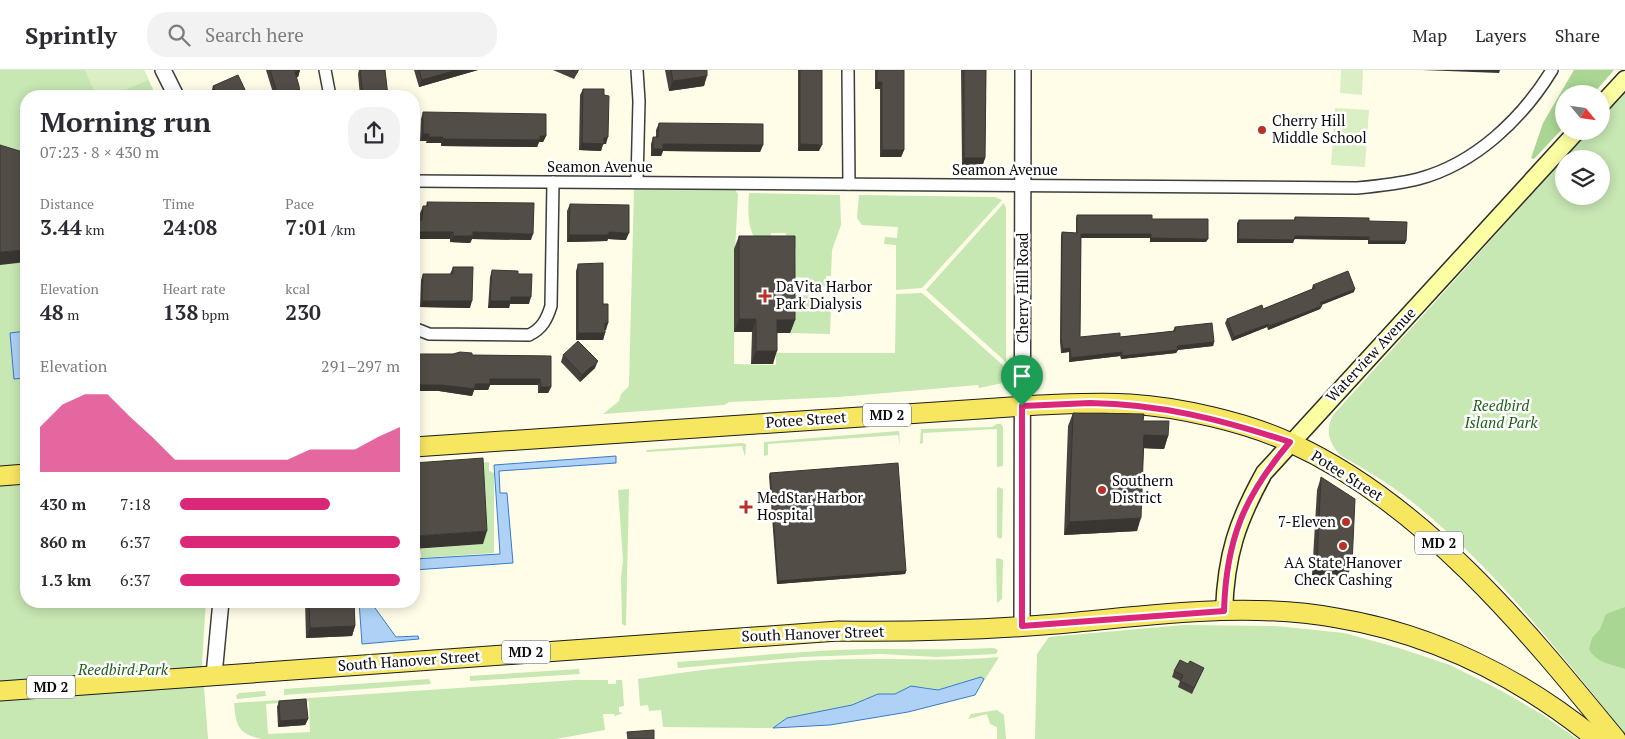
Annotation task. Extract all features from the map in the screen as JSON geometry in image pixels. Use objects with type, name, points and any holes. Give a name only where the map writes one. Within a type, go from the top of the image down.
[{"type":"main road","points":[[1610,95],[1625,79]]},
{"type":"main road","name":"Waterview Avenue","points":[[1224,611],[1226,571],[1237,528],[1247,504],[1264,473],[1290,442],[1569,140]]},
{"type":"main road","name":"Potee Street","points":[[420,447],[1022,406],[1130,404],[1174,410],[1217,419],[1290,442],[1366,486],[1404,513],[1442,546],[1562,673],[1616,739]]},
{"type":"main road","points":[[0,476],[20,474]]},
{"type":"main road","name":"South Hanover Street","points":[[0,691],[829,631],[932,632],[1224,611],[1288,612],[1337,618],[1418,638],[1496,671],[1566,715],[1596,739]]},
{"type":"street","points":[[163,70],[173,90]]},
{"type":"street","points":[[325,70],[329,90]]},
{"type":"street","points":[[848,70],[849,184]]},
{"type":"street","name":"Cherry Hill Road","points":[[1022,626],[1023,70]]},
{"type":"street","name":"Seamon Avenue","points":[[420,180],[1357,188],[1393,184],[1419,178],[1447,168],[1477,151],[1523,110],[1552,70]]},
{"type":"street","points":[[637,71],[637,182]]},
{"type":"street","points":[[420,330],[429,334],[529,335],[537,332],[544,324],[551,306],[553,182]]},
{"type":"street","points":[[214,675],[220,608]]},
{"type":"green space","name":"Reedbird Park","points":[[0,70],[144,70],[153,90],[20,90],[20,608],[206,608],[202,662],[208,739],[0,739]]},
{"type":"green space","points":[[85,70],[143,70],[148,80],[126,90],[93,90]]},
{"type":"green space","points":[[1341,70],[1363,70],[1362,95],[1340,93]]},
{"type":"green space","points":[[1574,70],[1614,70],[1601,85],[1565,85]]},
{"type":"green space","name":"Reedbird Island Park","points":[[1625,91],[1625,739],[1588,739],[1610,715],[1564,658],[1516,602],[1466,549],[1439,524],[1394,488],[1340,455],[1333,446],[1329,436],[1329,426],[1333,415],[1555,169],[1555,205],[1610,205],[1610,150],[1572,150],[1581,140],[1610,140],[1610,108]]},
{"type":"green space","points":[[1555,102],[1555,137],[1534,159],[1531,158],[1543,123]]},
{"type":"green space","points":[[1335,108],[1369,110],[1365,167],[1331,165]]},
{"type":"green space","points":[[634,189],[735,190],[738,194],[735,250],[734,364],[776,365],[776,353],[895,353],[896,294],[922,293],[1006,368],[1003,383],[979,388],[978,385],[839,397],[729,402],[724,405],[603,414],[619,401],[621,394],[629,386]]},
{"type":"green space","points":[[749,193],[840,195],[841,225],[832,250],[831,276],[826,276],[826,286],[809,286],[809,278],[795,277],[796,248],[786,247],[786,233],[771,233],[770,243],[757,243],[750,225],[748,213]]},
{"type":"green space","points":[[859,195],[995,197],[1002,200],[922,288],[896,290],[896,245],[884,244],[885,237],[897,238],[898,227],[862,225],[857,218]]},
{"type":"green space","points":[[1004,203],[1006,208],[1006,362],[926,290]]},
{"type":"green space","points":[[792,295],[826,296],[826,305],[831,306],[830,334],[791,333]]},
{"type":"green space","points":[[1001,424],[1003,427],[1003,466],[997,467],[997,429],[923,433],[923,443],[920,444],[921,429],[992,427]]},
{"type":"green space","points":[[899,431],[900,446],[898,435],[768,444],[768,455],[764,456],[764,442]]},
{"type":"green space","points":[[746,444],[745,457],[742,446],[647,452],[646,450]]},
{"type":"green space","points":[[489,462],[489,471],[494,473],[494,553],[421,558],[420,549],[483,544],[478,472],[420,468]]},
{"type":"green space","points":[[999,487],[1003,489],[1002,537],[1000,539],[997,537],[997,489]]},
{"type":"green space","points":[[629,489],[626,626],[622,624],[621,577],[623,560],[618,490]]},
{"type":"green space","points":[[996,559],[1003,560],[1002,599],[997,603]]},
{"type":"green space","points":[[1625,607],[1625,669],[1600,660],[1589,649],[1592,638],[1600,629],[1606,614]]},
{"type":"green space","points":[[1183,625],[1276,626],[1344,633],[1399,648],[1450,665],[1500,690],[1543,715],[1577,739],[1035,739],[1037,654],[1049,637]]},
{"type":"green space","points":[[994,648],[998,650],[996,654],[937,657],[881,654],[804,657],[678,668],[677,662],[832,650]]},
{"type":"green space","points":[[999,657],[982,684],[984,679],[978,678],[938,690],[923,687],[895,694],[878,694],[852,705],[787,718],[773,728],[663,727],[661,710],[649,711],[648,705],[640,706],[638,679],[667,675],[755,664],[814,660]]},
{"type":"green space","points":[[579,669],[580,674],[470,681],[470,676]]},
{"type":"green space","points":[[429,679],[431,684],[284,695],[284,689]]},
{"type":"green space","points":[[575,680],[608,680],[608,684],[616,684],[616,680],[622,680],[624,706],[619,707],[619,712],[623,713],[615,716],[614,714],[603,714],[605,730],[556,739],[262,739],[248,734],[240,728],[237,723],[234,703]],"holes":[[[309,701],[310,732],[268,734],[266,704]]]},
{"type":"green space","points":[[265,691],[266,696],[237,699],[236,696],[239,693]]},
{"type":"green space","points":[[997,710],[1004,715],[1006,739],[997,739],[997,727],[990,724],[987,714],[968,719],[971,714]]},
{"type":"water","points":[[20,332],[20,378],[14,379],[10,333]]},
{"type":"water","points":[[616,456],[616,463],[499,471],[500,493],[507,493],[513,563],[420,570],[420,559],[500,554],[494,465]]},
{"type":"water","points":[[359,608],[375,608],[396,637],[418,636],[419,639],[362,644]]},
{"type":"water","points":[[981,677],[984,679],[975,695],[908,712],[830,725],[773,728],[787,718],[852,705],[878,694],[895,694],[911,686],[938,690]]},
{"type":"building","points":[[270,70],[300,70],[295,72],[299,90],[276,90]]},
{"type":"building","points":[[360,70],[385,70],[387,90],[362,90]]},
{"type":"building","points":[[419,70],[457,70],[422,80]]},
{"type":"building","points":[[671,70],[707,70],[707,76],[673,81]]},
{"type":"building","points":[[800,70],[822,70],[822,145],[800,144]]},
{"type":"building","points":[[877,70],[904,70],[904,150],[882,150],[882,82],[877,82]]},
{"type":"building","points":[[964,70],[986,70],[985,158],[964,158]]},
{"type":"building","points":[[238,75],[245,90],[215,90],[213,86]]},
{"type":"building","points":[[583,89],[604,89],[604,95],[609,96],[608,137],[604,138],[604,144],[582,143]]},
{"type":"building","points":[[423,112],[546,114],[546,136],[540,136],[540,140],[443,139],[443,137],[429,137],[429,134],[423,134]]},
{"type":"building","points":[[659,123],[763,124],[763,145],[663,144],[663,149],[653,149],[653,137],[658,137]]},
{"type":"building","points":[[0,145],[20,151],[20,250],[0,252]]},
{"type":"building","points":[[427,202],[534,203],[533,234],[473,232],[473,236],[453,236],[453,232],[420,232],[423,206],[428,206]]},
{"type":"building","points":[[570,204],[629,205],[629,233],[609,232],[609,235],[569,235]]},
{"type":"building","points":[[1077,215],[1152,215],[1152,219],[1208,219],[1208,239],[1151,238],[1151,234],[1081,234],[1080,337],[1120,333],[1120,337],[1175,331],[1175,327],[1212,323],[1214,342],[1177,346],[1178,350],[1122,356],[1122,352],[1071,358],[1070,348],[1063,349],[1061,338],[1062,232],[1077,233]]},
{"type":"building","points":[[1295,217],[1369,218],[1369,221],[1407,222],[1406,241],[1369,241],[1369,237],[1295,236],[1294,240],[1238,239],[1239,220],[1295,220]]},
{"type":"building","points":[[739,236],[795,236],[795,320],[777,320],[777,351],[756,351],[756,319],[739,319]]},
{"type":"building","points":[[603,263],[603,304],[608,304],[608,323],[605,323],[605,333],[578,333],[578,264]]},
{"type":"building","points":[[453,267],[473,267],[472,301],[422,301],[423,274],[453,274]]},
{"type":"building","points":[[492,270],[518,271],[518,274],[532,274],[531,297],[511,297],[511,301],[490,301]]},
{"type":"building","points":[[1348,271],[1355,289],[1320,303],[1322,306],[1270,326],[1268,324],[1234,337],[1227,319],[1262,305],[1263,309],[1315,288],[1313,285]]},
{"type":"building","points":[[578,341],[598,361],[582,375],[563,355]]},
{"type":"building","points":[[460,352],[472,353],[472,355],[551,356],[551,387],[541,387],[540,379],[490,379],[490,384],[475,384],[475,389],[441,385],[420,385],[420,354],[453,354]]},
{"type":"building","name":"Southern District","points":[[1073,413],[1144,414],[1143,421],[1169,421],[1168,436],[1144,435],[1141,518],[1069,522]]},
{"type":"building","points":[[483,458],[487,531],[420,536],[420,463]]},
{"type":"building","points":[[898,463],[906,571],[778,581],[770,473]]},
{"type":"building","points":[[1321,477],[1355,499],[1352,564],[1317,562]]},
{"type":"building","points":[[309,608],[354,608],[355,626],[310,628]]},
{"type":"building","points":[[1180,660],[1188,664],[1190,661],[1204,668],[1194,688],[1180,681],[1183,675],[1174,671]]},
{"type":"building","points":[[306,699],[308,719],[280,721],[279,701]]},
{"type":"building","points":[[654,730],[654,739],[628,739],[627,732]]},
{"type":"place","name":"Cherry Hill Middle School","points":[[1262,130]]},
{"type":"place","name":"DaVita Harbor Park Dialysis","points":[[765,296]]},
{"type":"place","name":"Southern District","points":[[1102,490]]},
{"type":"place","name":"MedStar Harbor Hospital","points":[[746,507]]},
{"type":"place","name":"7-Eleven","points":[[1346,522]]},
{"type":"place","name":"AA State Hanover Check Cashing","points":[[1343,546]]},
{"type":"route","points":[[1090,403],[1130,404],[1174,410],[1217,419],[1290,442],[1264,473],[1247,504],[1234,536],[1226,571],[1224,611],[1022,626],[1022,406],[1090,403]]}]
